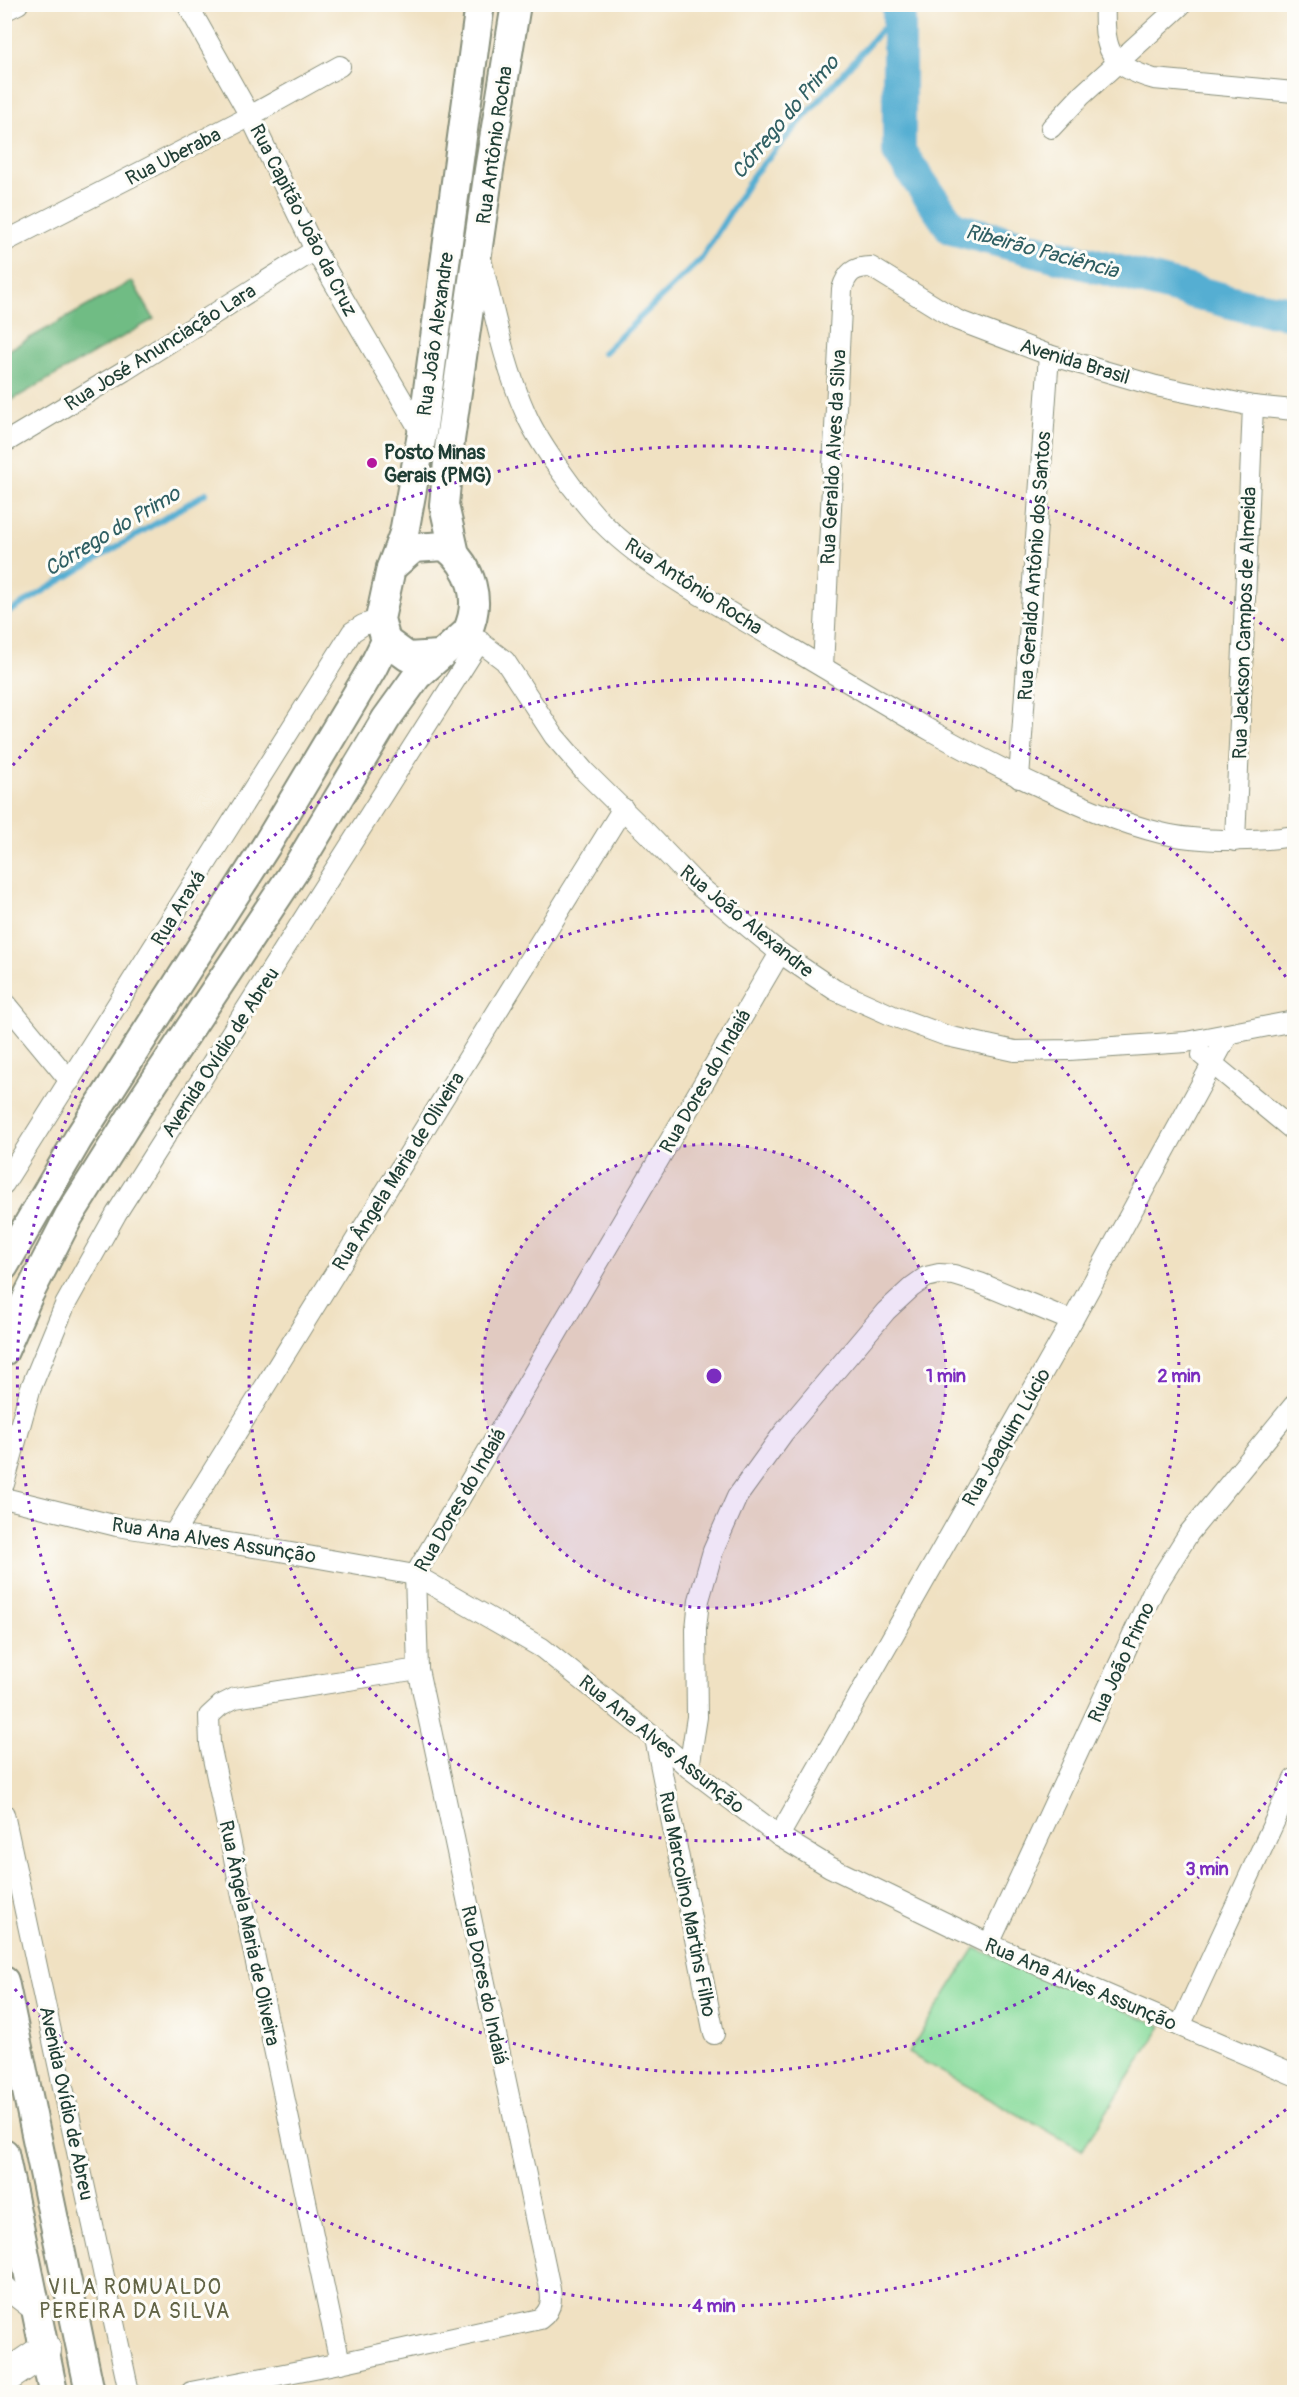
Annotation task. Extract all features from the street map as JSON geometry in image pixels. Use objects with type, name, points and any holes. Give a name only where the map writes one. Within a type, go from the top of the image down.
[{"type":"main road","name":"Rua Antônio Rocha","points":[[447,240],[480,4]]},
{"type":"main road","name":"Rua Antônio Rocha","points":[[479,251],[489,170],[516,4]]},
{"type":"main road","name":"Rua João Alexandre","points":[[383,630],[391,568],[404,533],[422,434],[447,240]]},
{"type":"main road","name":"Rua João Alexandre","points":[[474,637],[472,623],[475,594],[466,567],[455,554],[444,505],[450,440],[479,251]]},
{"type":"main road","points":[[391,568],[414,548],[445,546],[455,554]]},
{"type":"main road","points":[[383,630],[408,657],[439,655],[474,637]]},
{"type":"main road","points":[[4,1266],[78,1138],[266,846],[372,669],[383,630]]},
{"type":"main road","name":"Avenida Ovídio de Abreu","points":[[4,1351],[28,1294],[69,1216],[137,1108],[297,867],[386,719],[417,676],[439,655]]},
{"type":"main road","name":"Avenida Ovídio de Abreu","points":[[4,1981],[90,2392]]},
{"type":"main road","points":[[4,2153],[53,2392]]},
{"type":"main road","points":[[4,2378],[45,2350]]},
{"type":"street","points":[[4,11],[18,4]]},
{"type":"street","name":"Rua Capitão João da Cruz","points":[[187,4],[250,116],[315,250],[422,434]]},
{"type":"street","points":[[1105,4],[1104,25],[1107,45],[1117,63],[1132,73],[1154,79],[1294,92]]},
{"type":"street","points":[[1051,128],[1117,63],[1182,4]]},
{"type":"street","name":"Rua Uberaba","points":[[4,242],[250,116],[340,66]]},
{"type":"street","name":"Rua José Anunciação Lara","points":[[4,443],[124,371],[315,250]]},
{"type":"street","name":"Rua Antônio Rocha","points":[[479,251],[502,344],[526,416],[554,461],[590,509],[624,542],[676,579],[950,742],[1019,778],[1100,815],[1163,833],[1235,841],[1294,836]]},
{"type":"street","name":"Rua Geraldo Alves da Silva","points":[[823,667],[842,289],[846,276],[857,267],[871,267]]},
{"type":"street","name":"Avenida Brasil","points":[[871,267],[957,320],[1049,356],[1156,386],[1253,406],[1294,410]]},
{"type":"street","name":"Rua Geraldo Antônio dos Santos","points":[[1019,778],[1049,356]]},
{"type":"street","name":"Rua Jackson Campos de Almeida","points":[[1235,841],[1253,406]]},
{"type":"street","name":"Rua Araxá","points":[[4,1184],[352,632],[363,625],[383,630]]},
{"type":"street","name":"Rua João Alexandre","points":[[474,637],[505,661],[554,736],[585,772],[694,882],[780,953],[835,990],[893,1016],[947,1036],[1015,1051],[1069,1050],[1186,1042],[1294,1021]]},
{"type":"street","name":"Avenida Ovídio de Abreu","points":[[4,1484],[30,1390],[64,1305],[116,1214],[474,637]]},
{"type":"street","name":"Rua Ângela Maria de Oliveira","points":[[174,1534],[623,808]]},
{"type":"street","name":"Rua Dores do Indaiá","points":[[340,2363],[540,2319],[548,2313],[552,2304],[418,1669],[415,1575],[780,953]]},
{"type":"street","points":[[4,1001],[70,1081]]},
{"type":"street","name":"Rua Joaquim Lúcio","points":[[779,1836],[1072,1320],[1228,1035]]},
{"type":"street","points":[[1186,1042],[1294,1131]]},
{"type":"street","points":[[689,1768],[697,1717],[696,1629],[699,1600],[714,1551],[737,1497],[784,1432],[886,1311],[926,1277],[939,1274],[954,1275],[980,1283],[1072,1320]]},
{"type":"street","name":"Rua João Primo","points":[[989,1944],[1154,1589],[1188,1533],[1294,1405]]},
{"type":"street","name":"Rua Ana Alves Assunção","points":[[4,1498],[117,1526],[415,1575],[542,1648],[689,1768],[779,1836],[830,1867],[989,1944],[1294,2075]]},
{"type":"street","name":"Rua Ângela Maria de Oliveira","points":[[340,2363],[210,1744],[209,1716],[221,1705],[235,1698],[418,1669]]},
{"type":"street","name":"Rua Marcolino Martins Filho","points":[[655,1738],[714,2034]]},
{"type":"street","points":[[1180,2026],[1294,1779]]},
{"type":"street","name":"Avenida Ovídio de Abreu","points":[[4,1814],[129,2392]]},
{"type":"street","points":[[4,2283],[16,2297],[37,2313]]},
{"type":"street","points":[[190,2392],[340,2363]]},
{"type":"green space","points":[[132,281],[154,319],[5,404],[5,352]]},
{"type":"green space","points":[[975,1948],[1162,2026],[1082,2150],[908,2053]]},
{"type":"waterway","name":"Ribeirão Paciência","points":[[899,4],[899,152],[952,228],[1247,306],[1294,313]]},
{"type":"waterway","name":"Córrego do Primo","points":[[603,353],[701,259],[754,174],[899,10]]},
{"type":"waterway","name":"Córrego do Primo","points":[[4,615],[206,493]]},
{"type":"place","name":"Posto Minas Gerais (PMG)","points":[[372,463]]},
{"type":"district","name":"VILA ROMUALDO PEREIRA DA SILVA","points":[[135,2299]]}]
